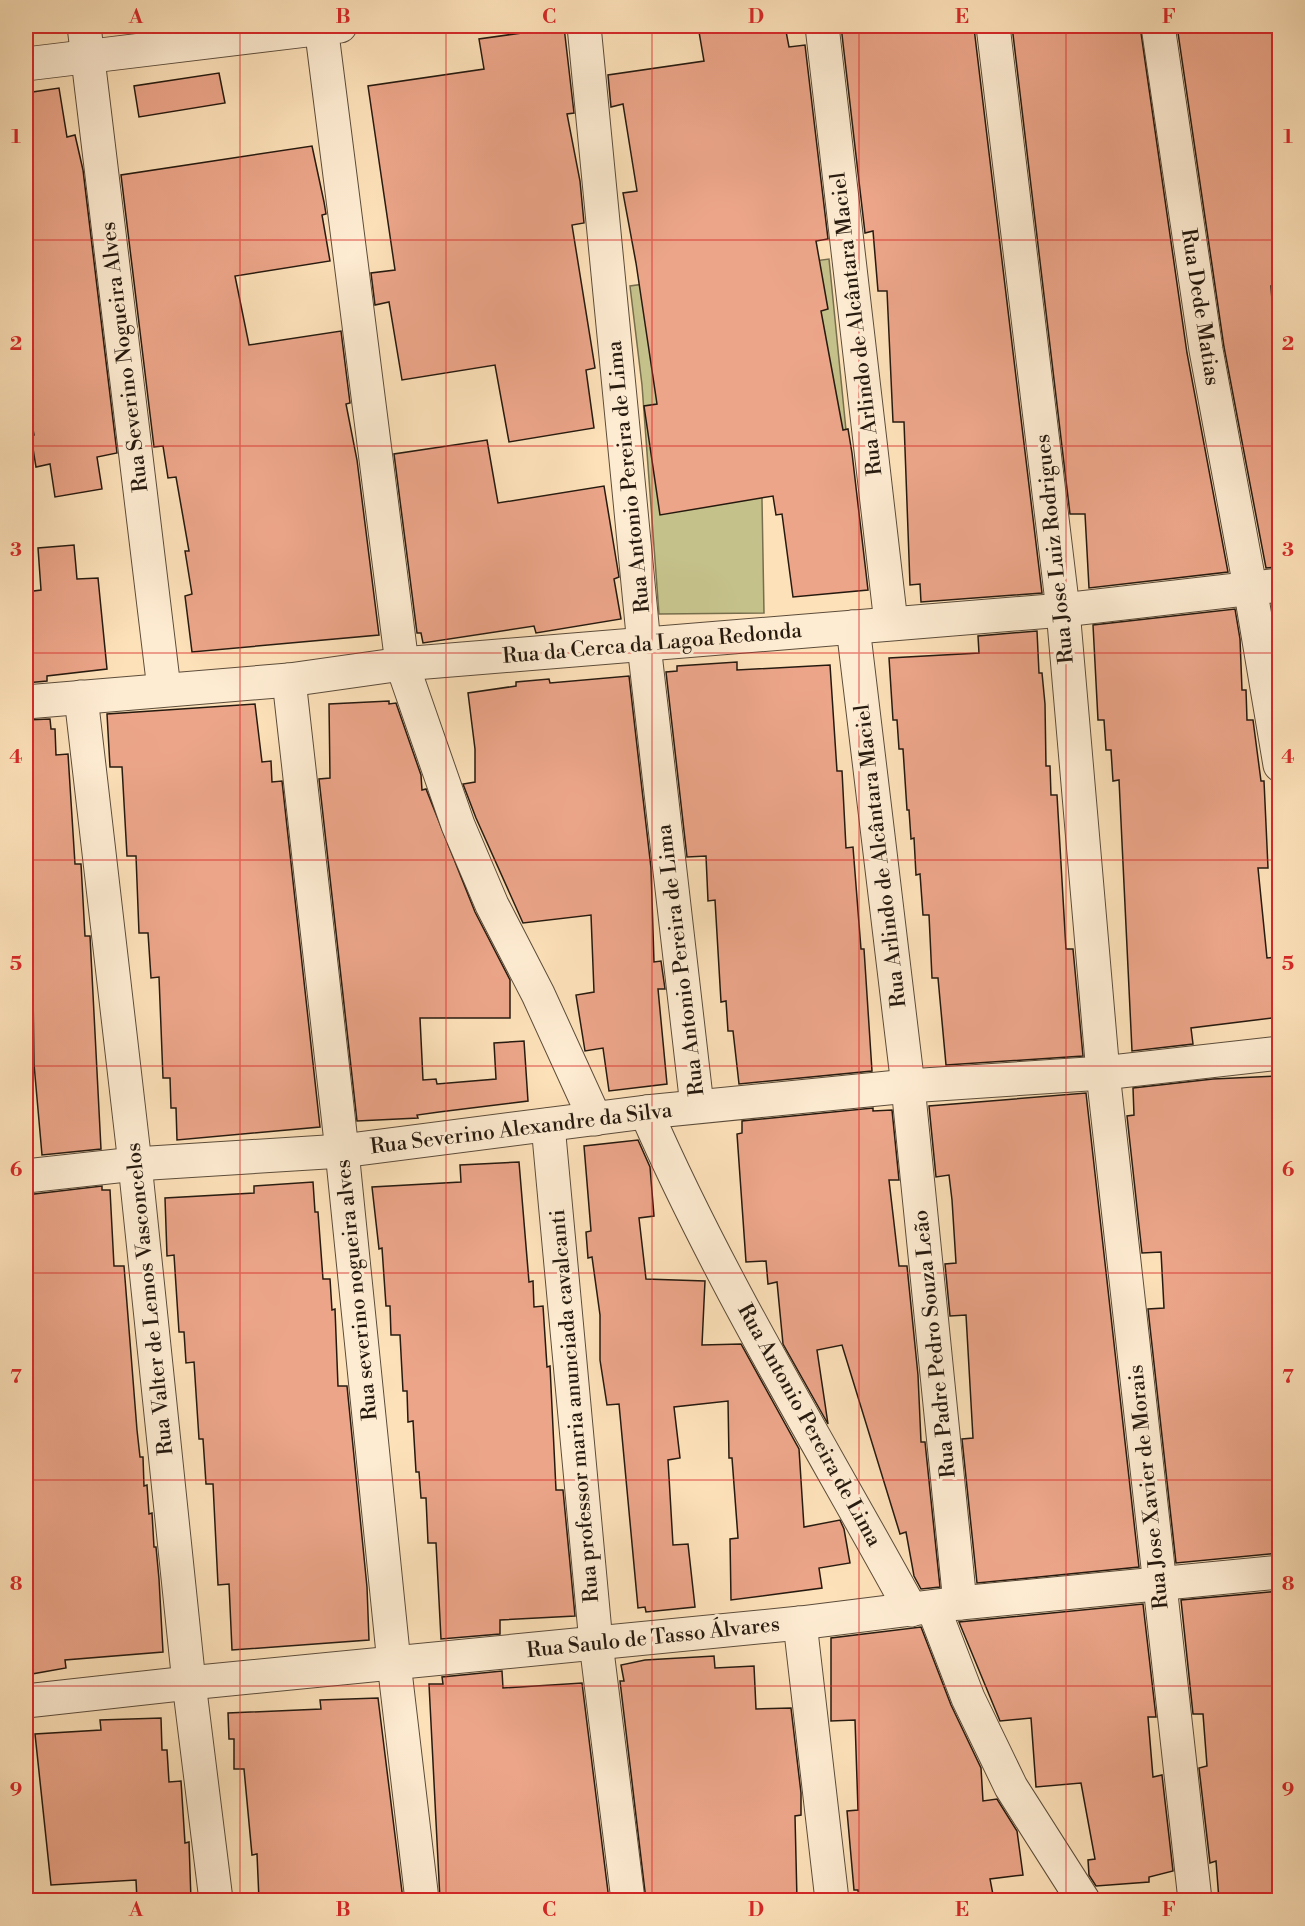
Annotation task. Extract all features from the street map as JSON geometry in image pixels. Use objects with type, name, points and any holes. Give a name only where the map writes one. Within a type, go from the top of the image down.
[{"type":"street","points":[[26,64],[86,41],[328,26],[402,664],[458,825],[492,905],[538,994],[595,1119]]},
{"type":"street","name":"Rua Antonio Pereira de Lima","points":[[584,26],[644,645],[697,1106]]},
{"type":"street","name":"Rua Arlindo de Alcântara Maciel","points":[[822,26],[891,623]]},
{"type":"street","name":"Rua Jose Luiz Rodrigues","points":[[993,26],[1063,610],[1103,1073]]},
{"type":"street","name":"Rua Dede Matias","points":[[1158,26],[1206,350],[1265,586],[1280,765]]},
{"type":"street","name":"Rua Severino Nogueira Alves","points":[[86,41],[164,689]]},
{"type":"street","name":"Rua da Cerca da Lagoa Redonda","points":[[26,702],[289,680],[402,664],[1063,610],[1265,586]]},
{"type":"street","name":"Rua Arlindo de Alcântara Maciel","points":[[853,627],[908,1086]]},
{"type":"street","name":"Rua severino nogueira alves","points":[[289,680],[342,1151],[394,1663],[422,1900]]},
{"type":"street","name":"Rua Valter de Lemos Vasconcelos","points":[[81,697],[135,1164],[189,1683],[216,1900]]},
{"type":"street","points":[[1103,1073],[1280,1053]]},
{"type":"street","name":"Rua Severino Alexandre da Silva","points":[[26,1176],[135,1164],[342,1151],[697,1106],[908,1086],[1103,1073]]},
{"type":"street","name":"Rua Jose Xavier de Morais","points":[[1103,1073],[1158,1584],[1195,1900]]},
{"type":"street","name":"Rua Padre Pedro Souza Leão","points":[[908,1086],[935,1606]]},
{"type":"street","name":"Rua Antonio Pereira de Lima","points":[[646,1112],[667,1159],[727,1275],[935,1606]]},
{"type":"street","name":"Rua professor maria anunciada cavalcanti","points":[[548,1125],[596,1643],[628,1900]]},
{"type":"street","name":"Rua Saulo de Tasso Álvares","points":[[26,1701],[1280,1572]]},
{"type":"street","points":[[935,1606],[968,1698],[1011,1787],[1083,1900]]},
{"type":"street","points":[[800,1623],[832,1900]]},
{"type":"shaded area","points":[[829,259],[846,430],[761,443],[764,613],[659,614],[642,385],[630,286]]},
{"type":"building","points":[[698,26],[785,26],[789,47],[805,45],[828,239],[816,241],[828,309],[821,311],[843,430],[848,429],[868,590],[793,597],[782,514],[776,515],[773,496],[660,515],[644,406],[657,404],[623,193],[637,191],[623,104],[611,107],[608,75],[704,61]]},
{"type":"building","points":[[841,26],[974,28],[1042,593],[921,602],[920,584],[910,585],[904,422],[893,422],[887,291],[878,291],[873,231],[865,233]]},
{"type":"building","points":[[1012,26],[1140,26],[1187,353],[1228,572],[1089,588],[1085,514],[1070,514]]},
{"type":"building","points":[[1177,26],[1280,26],[1280,286],[1271,286],[1275,344],[1280,344],[1280,567],[1266,568],[1224,347]]},
{"type":"building","points":[[564,27],[574,113],[567,114],[580,181],[584,223],[572,225],[595,368],[586,370],[594,428],[509,442],[495,365],[402,380],[389,302],[375,305],[371,273],[395,270],[368,86],[484,69],[479,39]]},
{"type":"building","points":[[219,73],[225,103],[139,117],[134,86]]},
{"type":"building","points":[[59,88],[67,137],[75,135],[83,170],[117,453],[97,457],[102,489],[55,497],[50,464],[36,467],[31,436],[34,435],[26,391],[31,390],[26,356],[26,93]]},
{"type":"building","points":[[312,146],[326,214],[322,215],[330,261],[235,276],[249,345],[341,331],[350,403],[346,404],[357,460],[379,635],[192,652],[185,596],[192,594],[185,551],[189,551],[176,477],[168,478],[163,446],[154,447],[121,175]]},
{"type":"building","points":[[487,440],[498,503],[604,486],[619,577],[614,579],[621,619],[536,633],[534,626],[423,643],[421,633],[417,633],[394,454]]},
{"type":"building","points":[[74,545],[77,579],[98,578],[107,669],[47,676],[47,681],[26,683],[26,592],[41,590],[38,548]]},
{"type":"building","points":[[1280,604],[1280,636],[1277,636],[1272,605]]},
{"type":"building","points":[[1235,609],[1240,639],[1242,690],[1246,690],[1247,720],[1253,720],[1261,781],[1264,781],[1268,868],[1258,868],[1267,958],[1278,957],[1280,1017],[1191,1028],[1193,1044],[1132,1051],[1119,780],[1113,781],[1111,750],[1106,750],[1104,720],[1098,720],[1093,625]]},
{"type":"building","points":[[1037,631],[1039,673],[1042,673],[1045,704],[1046,766],[1050,766],[1051,795],[1057,795],[1066,949],[1073,949],[1083,1056],[946,1065],[938,978],[932,978],[929,915],[923,915],[920,874],[916,875],[914,838],[911,839],[909,810],[907,810],[903,749],[899,749],[897,720],[893,720],[889,658],[979,653],[978,636]]},
{"type":"building","points":[[737,662],[737,670],[830,665],[837,771],[842,771],[846,848],[853,847],[861,949],[864,949],[872,1071],[739,1084],[733,1031],[728,1031],[726,1001],[721,1002],[715,900],[708,901],[706,856],[687,857],[666,672],[677,671],[677,666]]},
{"type":"building","points":[[629,676],[651,868],[654,962],[661,961],[665,989],[658,989],[667,1084],[609,1091],[603,1048],[585,1051],[576,995],[594,992],[591,915],[523,923],[463,784],[475,782],[475,749],[468,693],[516,686],[516,682],[549,679],[550,683]]},
{"type":"building","points":[[389,701],[389,704],[396,703],[421,775],[422,790],[426,789],[475,912],[510,980],[510,1018],[420,1018],[423,1080],[436,1079],[437,1084],[496,1079],[494,1043],[524,1041],[528,1101],[417,1115],[418,1118],[357,1121],[319,779],[330,778],[329,704]]},
{"type":"building","points":[[255,704],[262,762],[271,761],[272,782],[282,781],[320,1127],[177,1140],[176,1108],[171,1108],[170,1078],[163,1078],[159,977],[151,978],[148,933],[139,933],[136,856],[127,856],[122,767],[110,767],[107,714]]},
{"type":"building","points":[[50,719],[51,729],[55,729],[56,755],[68,754],[75,864],[81,864],[85,936],[90,936],[101,1149],[42,1155],[34,1064],[32,919],[27,920],[26,898],[26,720]]},
{"type":"building","points":[[1276,1076],[1277,1106],[1280,1106],[1280,1553],[1176,1563],[1148,1309],[1164,1308],[1161,1252],[1142,1253],[1127,1116],[1134,1115],[1133,1088],[1213,1079]]},
{"type":"building","points":[[1086,1093],[1139,1567],[977,1583],[962,1439],[973,1438],[966,1315],[950,1316],[945,1264],[956,1263],[952,1200],[949,1175],[936,1177],[929,1106]]},
{"type":"building","points":[[873,1108],[873,1111],[892,1110],[899,1180],[889,1180],[899,1266],[907,1266],[918,1375],[921,1442],[925,1442],[940,1587],[921,1589],[914,1576],[906,1532],[900,1534],[842,1345],[817,1350],[828,1424],[783,1344],[777,1282],[768,1284],[766,1261],[746,1262],[737,1134],[742,1133],[742,1121]]},
{"type":"building","points":[[638,1140],[650,1167],[654,1216],[639,1218],[646,1279],[705,1281],[702,1345],[741,1344],[799,1449],[804,1527],[840,1520],[844,1529],[850,1563],[819,1568],[822,1588],[731,1600],[730,1539],[738,1538],[732,1458],[729,1458],[728,1401],[674,1407],[680,1458],[668,1460],[673,1545],[688,1544],[695,1607],[646,1612],[645,1607],[638,1608],[619,1404],[607,1405],[600,1360],[600,1315],[592,1257],[588,1258],[586,1232],[591,1231],[584,1146]]},
{"type":"building","points":[[519,1162],[529,1282],[533,1281],[534,1307],[543,1306],[547,1367],[550,1366],[556,1490],[563,1490],[575,1616],[500,1620],[500,1634],[441,1639],[436,1543],[428,1543],[426,1498],[421,1498],[419,1472],[416,1472],[413,1421],[408,1422],[407,1391],[403,1391],[400,1335],[391,1335],[390,1306],[386,1306],[382,1248],[379,1249],[372,1187],[461,1182],[460,1165]]},
{"type":"building","points":[[313,1182],[315,1212],[318,1212],[323,1279],[330,1279],[332,1310],[335,1309],[338,1386],[347,1386],[367,1587],[369,1640],[232,1650],[229,1584],[218,1585],[213,1484],[206,1484],[203,1439],[199,1439],[194,1362],[186,1363],[184,1332],[179,1332],[174,1255],[167,1256],[165,1198],[254,1193],[254,1186]]},
{"type":"building","points":[[102,1186],[102,1190],[110,1190],[114,1266],[124,1266],[140,1457],[143,1457],[144,1486],[147,1485],[149,1514],[152,1513],[154,1547],[156,1547],[163,1652],[65,1660],[66,1668],[26,1675],[26,1195]]},
{"type":"building","points":[[1280,1591],[1280,1801],[1274,1801],[1280,1900],[1219,1900],[1216,1861],[1210,1863],[1199,1768],[1207,1766],[1203,1714],[1193,1714],[1181,1600]]},
{"type":"building","points":[[1143,1604],[1156,1717],[1148,1717],[1153,1777],[1162,1775],[1173,1871],[1149,1877],[1149,1882],[1096,1886],[1089,1875],[1088,1860],[1095,1859],[1081,1783],[1036,1787],[1031,1718],[1000,1721],[959,1622]]},
{"type":"building","points":[[921,1627],[951,1705],[981,1768],[983,1801],[997,1799],[1017,1831],[1023,1875],[990,1879],[994,1900],[859,1900],[858,1890],[854,1890],[847,1811],[858,1810],[855,1720],[831,1721],[831,1638]]},
{"type":"building","points":[[714,1656],[715,1668],[754,1666],[756,1709],[791,1708],[801,1793],[801,1815],[795,1816],[797,1900],[646,1900],[620,1681],[624,1681],[621,1665],[645,1660]]},
{"type":"building","points":[[502,1671],[503,1688],[582,1683],[609,1900],[440,1900],[429,1684],[443,1684],[442,1677]]},
{"type":"building","points":[[378,1698],[403,1900],[259,1900],[257,1854],[252,1855],[244,1769],[234,1769],[234,1739],[229,1739],[228,1713],[321,1709],[320,1700]]},
{"type":"building","points":[[161,1718],[162,1750],[167,1750],[169,1782],[181,1781],[185,1843],[189,1842],[191,1900],[137,1900],[136,1880],[51,1885],[35,1734],[101,1730],[100,1720]]}]
